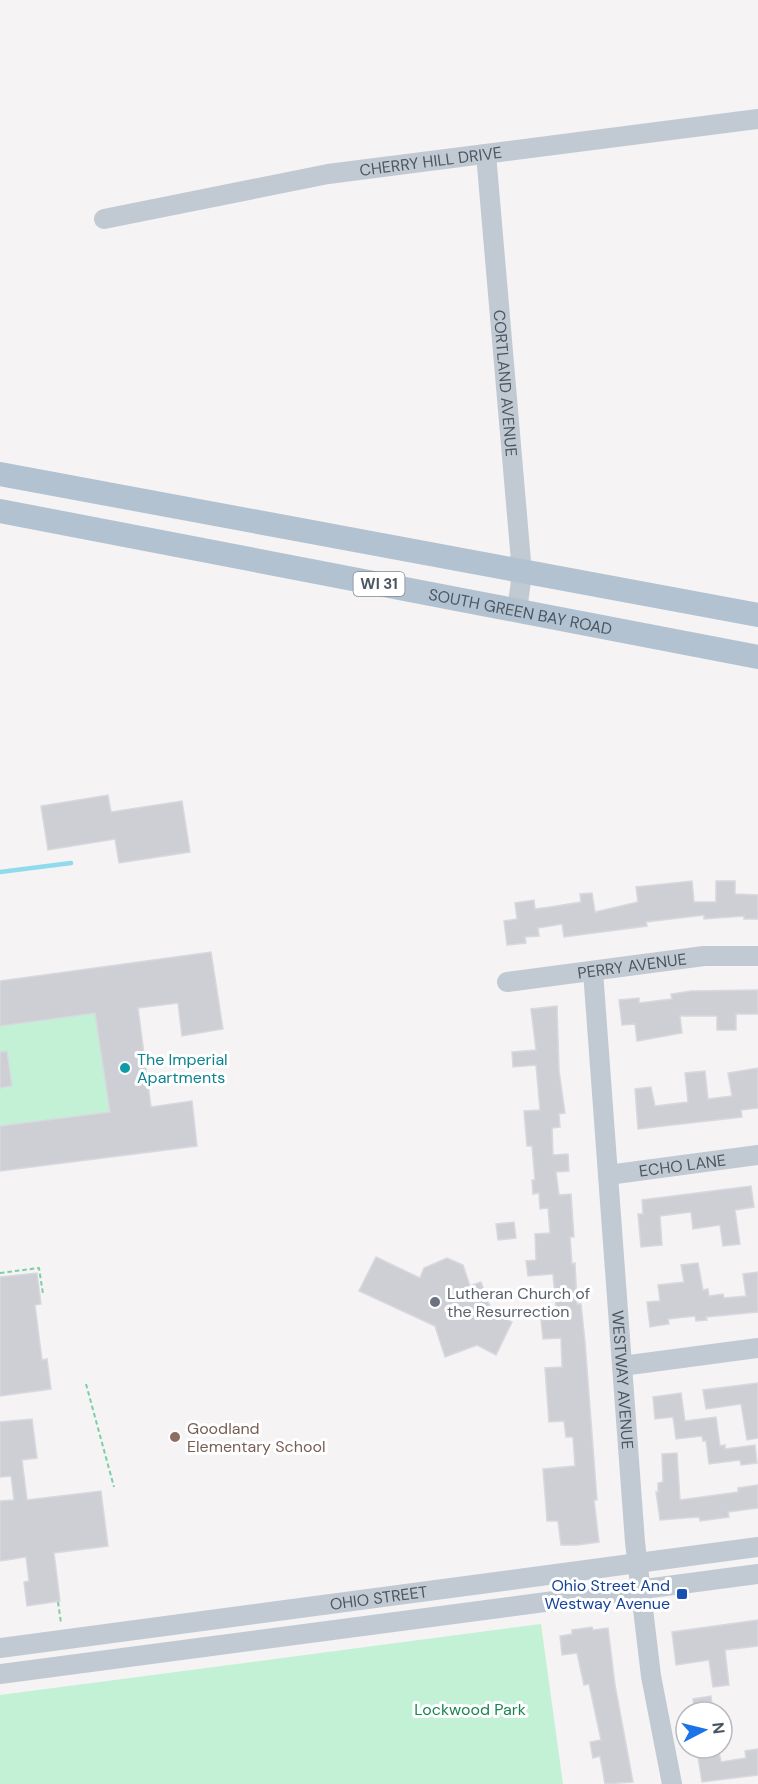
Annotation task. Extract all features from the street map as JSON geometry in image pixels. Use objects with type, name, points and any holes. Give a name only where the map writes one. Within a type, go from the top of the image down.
[{"type":"main road","name":"WI 31","points":[[0,474],[522,573],[758,615]]},
{"type":"main road","name":"SOUTH GREEN BAY ROAD","points":[[0,511],[758,657]]},
{"type":"street","name":"CHERRY HILL DRIVE","points":[[104,219],[328,174],[758,119]]},
{"type":"street","name":"CORTLAND AVENUE","points":[[486,153],[522,573],[517,611]]},
{"type":"street","name":"PERRY AVENUE","points":[[507,982],[704,956],[758,956]]},
{"type":"street","name":"WESTWAY AVENUE","points":[[593,971],[637,1564],[651,1676],[672,1784]]},
{"type":"street","name":"ECHO LANE","points":[[608,1175],[758,1155]]},
{"type":"street","points":[[622,1366],[758,1348]]},
{"type":"street","name":"OHIO STREET","points":[[0,1648],[758,1547]]},
{"type":"street","name":"OHIO STREET","points":[[0,1674],[758,1574]]},
{"type":"street","points":[[151,1628],[154,1654]]},
{"type":"path","points":[[0,1273],[39,1268],[43,1294]]},
{"type":"path","points":[[86,1384],[114,1487]]},
{"type":"path","points":[[58,1602],[63,1640]]},
{"type":"green space","points":[[95,1013],[110,1112],[0,1126],[0,1088],[12,1086],[8,1059],[0,1060],[0,1026]]},
{"type":"green space","name":"Lockwood Park","points":[[541,1624],[563,1784],[0,1784],[0,1695]]},
{"type":"building","points":[[108,795],[111,812],[182,801],[190,852],[119,863],[115,839],[48,850],[41,806]]},
{"type":"building","points":[[692,881],[694,902],[716,902],[716,881],[735,881],[735,894],[758,895],[758,919],[744,919],[744,916],[704,919],[704,915],[646,922],[647,926],[564,937],[562,924],[538,928],[539,936],[525,937],[526,943],[507,945],[504,921],[517,919],[515,903],[534,900],[535,909],[581,902],[580,894],[592,893],[595,912],[638,902],[636,887]]},
{"type":"building","name":"The Imperial Apartments","points":[[211,952],[223,1029],[182,1036],[178,1003],[138,1008],[151,1107],[192,1101],[197,1146],[0,1171],[0,1126],[110,1112],[95,1013],[0,1026],[0,981]]},
{"type":"building","points":[[758,990],[758,1014],[736,1014],[736,1030],[717,1030],[717,1016],[680,1016],[682,1033],[637,1041],[635,1024],[622,1025],[619,1000],[639,998],[639,1003],[672,999],[671,994],[691,991]]},
{"type":"building","points":[[557,1006],[559,1071],[565,1113],[559,1114],[560,1127],[552,1128],[553,1155],[568,1154],[569,1171],[556,1172],[559,1195],[571,1194],[574,1237],[570,1237],[572,1264],[575,1263],[577,1304],[581,1304],[585,1342],[597,1500],[594,1500],[599,1542],[577,1545],[561,1545],[558,1521],[547,1521],[543,1469],[575,1466],[573,1437],[566,1437],[564,1421],[549,1422],[545,1368],[562,1367],[561,1338],[543,1339],[541,1320],[557,1319],[553,1274],[528,1276],[526,1261],[536,1260],[535,1234],[550,1233],[548,1208],[540,1209],[539,1193],[533,1194],[532,1180],[535,1180],[532,1146],[527,1146],[524,1111],[540,1110],[536,1065],[513,1067],[512,1052],[536,1050],[531,1009]]},
{"type":"building","points":[[7,1051],[12,1086],[0,1088],[0,1052]]},
{"type":"building","points":[[758,1068],[758,1108],[741,1110],[742,1117],[638,1129],[635,1089],[651,1087],[655,1106],[688,1102],[685,1073],[705,1071],[708,1099],[732,1096],[728,1073]]},
{"type":"building","points":[[751,1186],[754,1207],[735,1210],[740,1244],[723,1246],[720,1225],[693,1229],[691,1212],[660,1216],[662,1245],[641,1247],[638,1214],[643,1214],[642,1200]]},
{"type":"building","points":[[514,1222],[516,1238],[498,1240],[496,1224]]},
{"type":"building","name":"Lutheran Church of the Resurrection","points":[[376,1257],[420,1278],[424,1268],[447,1258],[463,1265],[470,1286],[481,1282],[492,1312],[512,1322],[496,1355],[477,1345],[445,1357],[435,1326],[359,1291]]},
{"type":"building","points":[[698,1263],[703,1290],[708,1289],[709,1296],[723,1294],[724,1298],[746,1296],[743,1274],[758,1272],[758,1312],[706,1317],[707,1320],[696,1321],[695,1316],[668,1319],[669,1324],[650,1327],[647,1302],[660,1301],[658,1285],[684,1282],[681,1265]]},
{"type":"building","points":[[37,1273],[41,1304],[35,1305],[42,1360],[47,1359],[51,1389],[0,1396],[0,1277]]},
{"type":"building","points":[[758,1383],[758,1438],[747,1440],[741,1404],[706,1409],[703,1390]]},
{"type":"building","points":[[681,1393],[685,1421],[716,1417],[720,1446],[725,1445],[725,1449],[755,1445],[757,1463],[741,1465],[740,1460],[709,1464],[706,1441],[703,1441],[702,1436],[676,1439],[673,1417],[655,1419],[653,1397]]},
{"type":"building","points":[[32,1419],[37,1458],[22,1460],[27,1500],[101,1491],[108,1546],[54,1553],[60,1601],[27,1606],[24,1582],[29,1581],[26,1557],[0,1561],[0,1501],[14,1500],[11,1476],[0,1477],[0,1422]]},
{"type":"building","points":[[677,1453],[680,1500],[738,1492],[738,1488],[758,1485],[758,1508],[728,1512],[729,1517],[700,1521],[699,1517],[660,1520],[656,1492],[658,1492],[658,1483],[663,1482],[662,1454]]},
{"type":"building","points":[[758,1620],[758,1646],[725,1650],[729,1685],[713,1687],[709,1660],[676,1665],[672,1632]]},
{"type":"building","points":[[592,1627],[593,1630],[608,1628],[615,1685],[633,1782],[605,1784],[600,1756],[593,1758],[590,1742],[601,1740],[589,1684],[584,1685],[577,1653],[562,1655],[560,1636],[572,1634],[572,1630]]},
{"type":"building","points":[[711,1696],[712,1700],[693,1700]]},
{"type":"building","points":[[758,1749],[758,1775],[702,1782],[698,1760],[721,1760],[721,1762],[746,1758],[745,1751]]},
{"type":"waterway","points":[[0,872],[71,863]]},
{"type":"place","name":"The Imperial Apartments","points":[[125,1068]]},
{"type":"place","name":"Lutheran Church of the Resurrection","points":[[435,1302]]},
{"type":"place","name":"Goodland Elementary School","points":[[175,1437]]},
{"type":"place","name":"Ohio Street And Westway Avenue","points":[[682,1594]]}]
